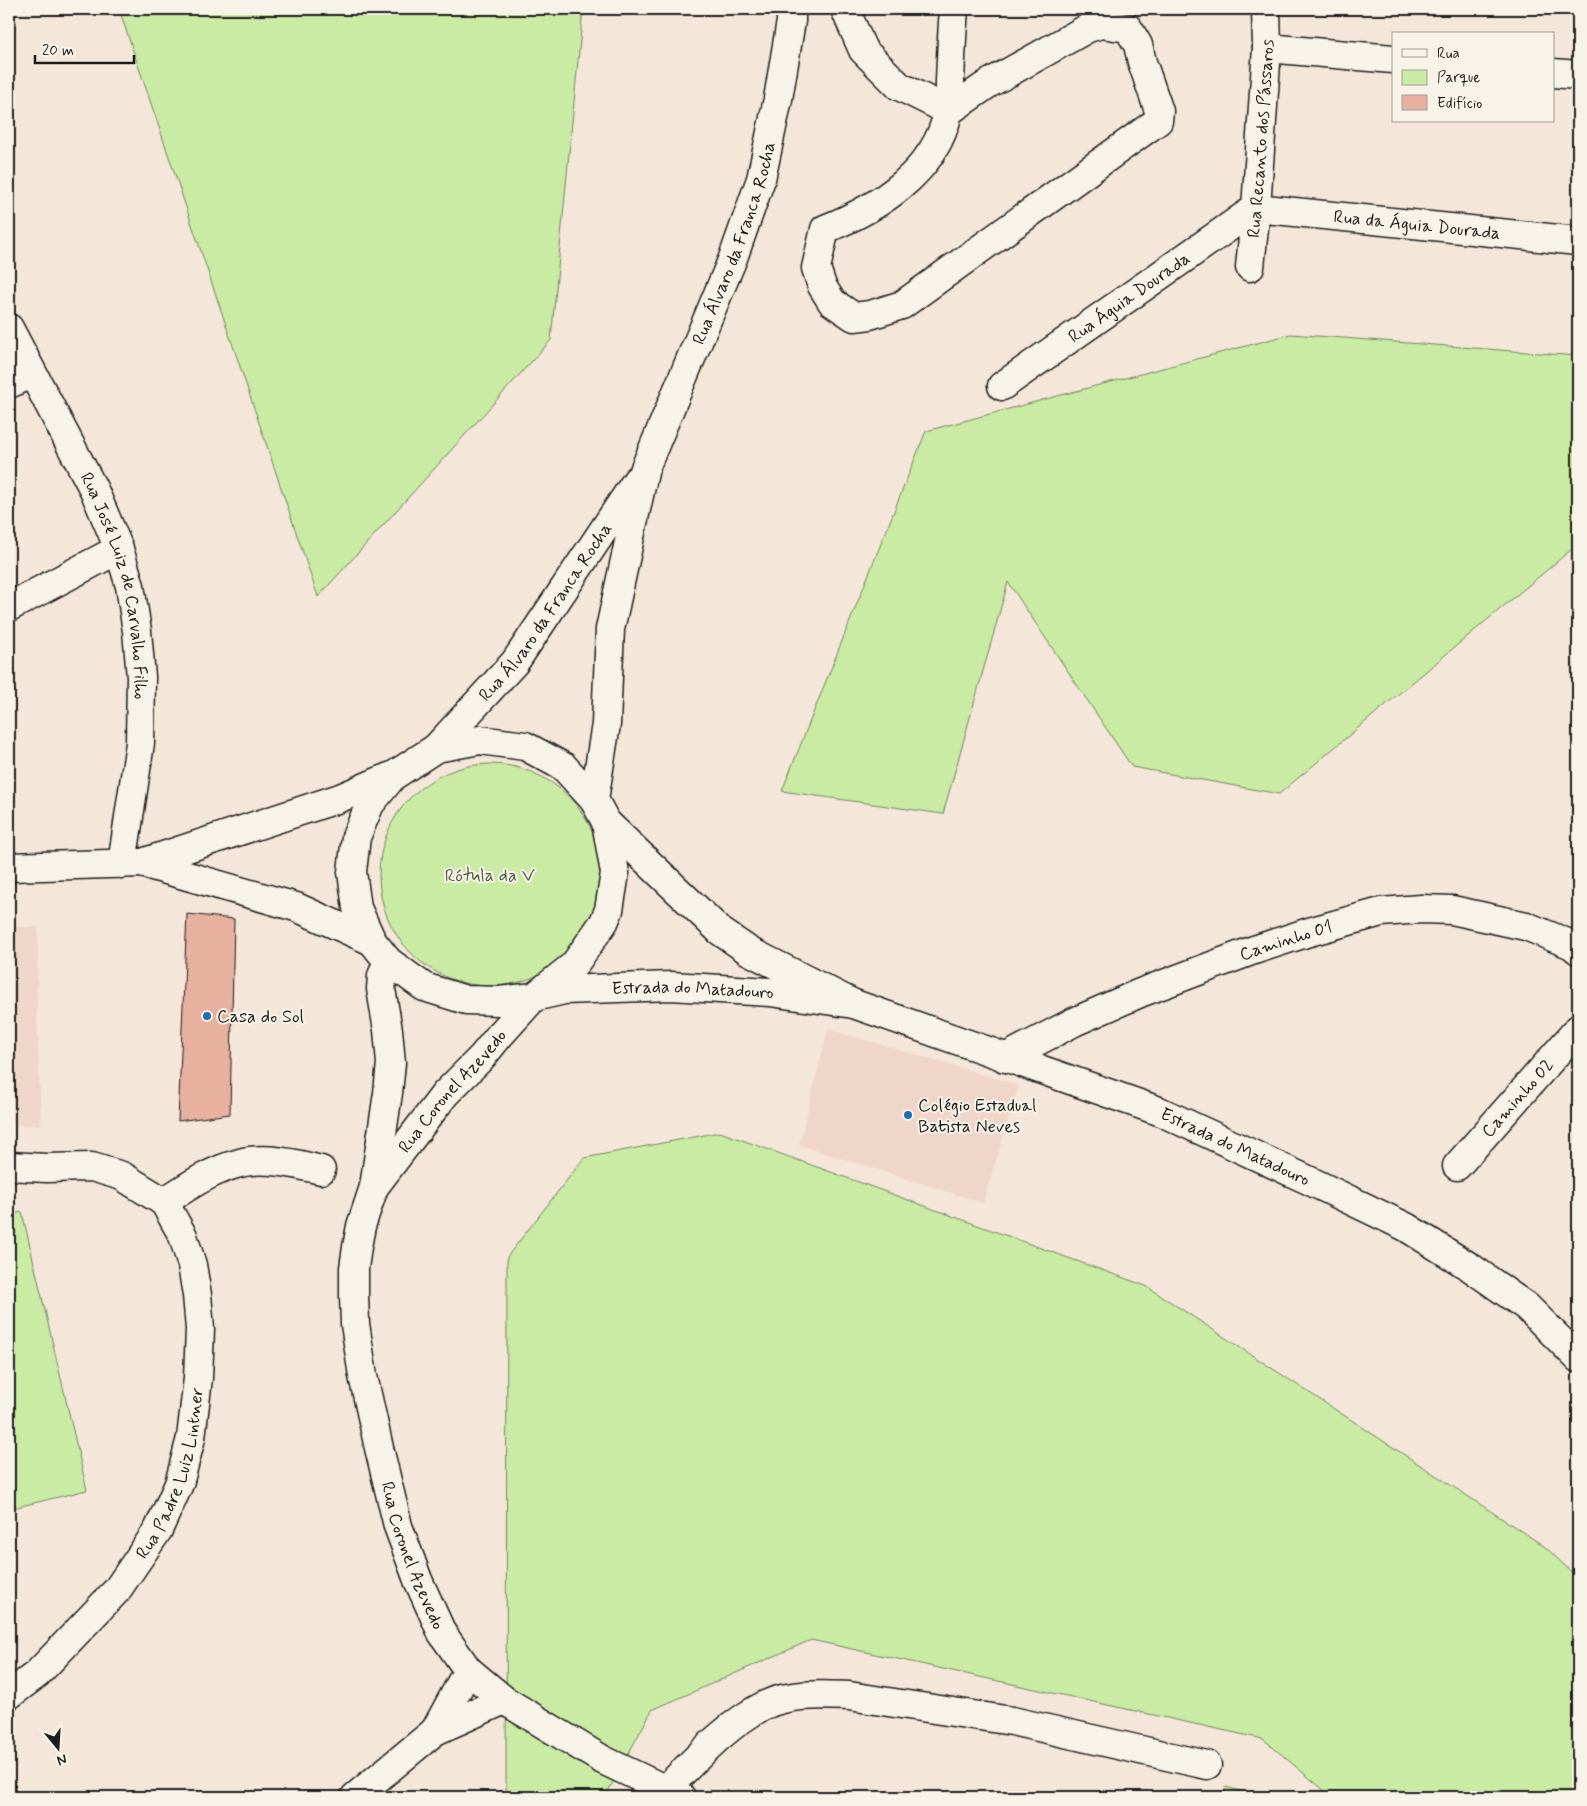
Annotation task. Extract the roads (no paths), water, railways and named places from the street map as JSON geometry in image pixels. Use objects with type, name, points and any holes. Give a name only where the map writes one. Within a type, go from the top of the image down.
[{"type":"main road","name":"Rua Álvaro da Franca Rocha","points":[[534,997],[574,965],[604,922],[609,910],[614,873],[600,811],[610,629],[645,468],[733,258],[761,179],[778,100],[792,21],[792,9]]},
{"type":"main road","points":[[845,9],[863,50],[899,86],[949,111]]},
{"type":"main road","points":[[949,111],[988,84],[1088,28],[1101,24],[1128,28],[1138,44],[1142,62],[1159,111],[1158,121],[902,304],[870,315],[854,317],[832,302],[822,286],[816,268],[826,230],[852,219],[893,193],[923,164],[933,148],[943,130],[949,111],[954,9]]},
{"type":"main road","name":"Rua Recanto dos Pássaros","points":[[1250,267],[1256,208],[1266,48],[1266,9]]},
{"type":"main road","points":[[1266,48],[1392,59]]},
{"type":"main road","points":[[1554,73],[1578,75]]},
{"type":"main road","name":"Rua da Águia Dourada","points":[[1256,208],[1578,241]]},
{"type":"main road","name":"Rua Águia Dourada","points":[[1002,386],[1256,208]]},
{"type":"main road","name":"Rua José Luiz de Carvalho Filho","points":[[9,328],[20,379],[94,490],[119,549],[130,586],[136,622],[141,677],[140,743],[132,864]]},
{"type":"main road","name":"Rua Álvaro da Franca Rocha","points":[[436,748],[515,662],[645,468]]},
{"type":"main road","points":[[9,607],[119,549]]},
{"type":"main road","name":"Estrada do Matadouro","points":[[436,748],[480,740],[524,746],[564,767],[600,811],[720,931],[749,951],[854,1004],[1159,1111],[1406,1227],[1470,1267],[1527,1307],[1578,1358]]},
{"type":"main road","points":[[9,867],[132,864],[340,798],[393,776],[436,748]]},
{"type":"main road","points":[[380,951],[357,908],[352,872],[356,837],[370,804],[393,776]]},
{"type":"main road","name":"Estrada do Matadouro","points":[[132,864],[296,907],[380,951],[424,987],[466,1000],[499,1001],[534,997],[564,990],[671,986],[762,991],[854,1004]]},
{"type":"main road","name":"Caminho 01","points":[[1005,1058],[1074,1022],[1157,986],[1308,932],[1381,912],[1421,909],[1462,912],[1526,926],[1572,945],[1578,950]]},
{"type":"main road","name":"Rua Coronel Azevedo","points":[[380,951],[381,989],[391,1063],[385,1122],[374,1187],[361,1226],[354,1268],[355,1324],[363,1376],[398,1526],[418,1580],[442,1632],[468,1670],[504,1700],[603,1760],[673,1793]]},
{"type":"main road","name":"Rua Coronel Azevedo","points":[[374,1187],[445,1094],[482,1057],[498,1036],[534,997]]},
{"type":"main road","name":"Caminho 02","points":[[1457,1166],[1578,1028]]},
{"type":"main road","points":[[9,1166],[46,1168],[92,1167],[122,1176],[164,1202],[194,1182],[242,1162],[282,1162],[322,1170]]},
{"type":"main road","name":"Rua Padre Luiz Lintner","points":[[9,1695],[37,1674],[117,1590],[158,1530],[179,1484],[191,1438],[198,1378],[200,1329],[192,1265],[183,1236],[164,1202]]},
{"type":"main road","points":[[435,1731],[468,1670]]},
{"type":"main road","points":[[673,1793],[719,1737],[744,1718],[766,1704],[790,1698],[822,1694],[849,1696],[1012,1721],[1207,1765]]},
{"type":"main road","points":[[355,1797],[435,1731],[504,1700]]},
{"type":"place","name":"Casa do Sol","points":[[207,1016]]},
{"type":"place","name":"Colégio Estadual Batista Neves","points":[[908,1115]]},
{"type":"park label","name":"Rótula da V","points":[[490,875]]}]
